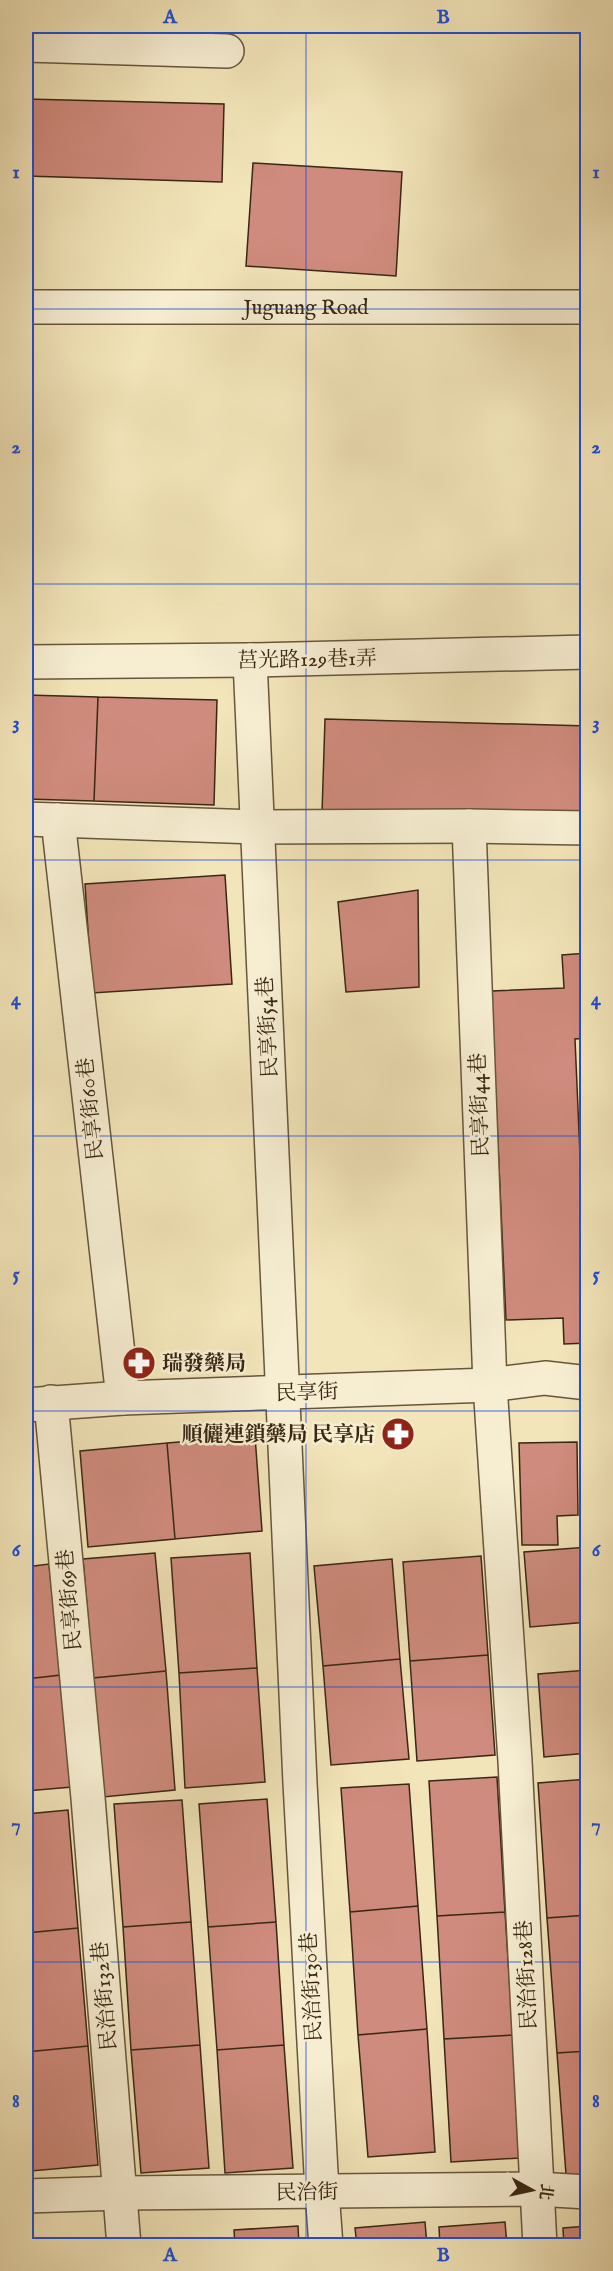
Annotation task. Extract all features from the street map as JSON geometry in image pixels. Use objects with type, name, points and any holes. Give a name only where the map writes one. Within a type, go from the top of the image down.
[{"type":"street","points":[[26,45],[226,51]]},
{"type":"street","name":"Juguang Road","points":[[26,307],[588,307]]},
{"type":"street","name":"莒光路129巷1弄","points":[[26,662],[250,660],[588,652]]},
{"type":"street","name":"民享街54巷","points":[[250,660],[300,1783]]},
{"type":"street","points":[[26,819],[258,827],[588,828]]},
{"type":"street","name":"民享街60巷","points":[[58,820],[123,1398]]},
{"type":"street","name":"民享街44巷","points":[[469,826],[490,1385],[515,1761]]},
{"type":"street","name":"民享街","points":[[38,1403],[490,1385],[546,1378],[588,1383]]},
{"type":"street","name":"民享街69巷","points":[[38,1403],[88,1798]]},
{"type":"street","name":"民治街128巷","points":[[515,1761],[540,2246]]},
{"type":"street","name":"民治街130巷","points":[[300,1783],[326,2246]]},
{"type":"street","name":"民治街132巷","points":[[88,1798],[124,2246]]},
{"type":"street","name":"民治街","points":[[26,2196],[121,2193],[537,2190],[588,2192]]},
{"type":"building","points":[[26,99],[224,104],[222,182],[26,176]]},
{"type":"building","points":[[253,163],[402,172],[396,276],[246,266]]},
{"type":"building","points":[[26,695],[98,697],[94,801],[26,799]]},
{"type":"building","points":[[98,697],[217,700],[214,805],[94,801]]},
{"type":"building","points":[[325,719],[588,726],[587,820],[322,813]]},
{"type":"building","points":[[225,875],[232,984],[92,993],[85,884]]},
{"type":"building","points":[[418,890],[419,987],[346,992],[338,902]]},
{"type":"building","points":[[588,953],[588,1038],[575,1039],[584,1248],[588,1248],[588,1343],[564,1344],[563,1318],[506,1320],[491,991],[564,988],[562,955]]},
{"type":"building","points":[[255,1436],[262,1531],[175,1539],[167,1443]]},
{"type":"building","points":[[577,1442],[578,1515],[557,1516],[558,1545],[522,1545],[519,1443]]},
{"type":"building","points":[[167,1443],[175,1539],[88,1547],[80,1451]]},
{"type":"building","points":[[26,1465],[33,1535],[26,1536]]},
{"type":"building","points":[[588,1547],[588,1622],[530,1627],[524,1552]]},
{"type":"building","points":[[155,1553],[166,1671],[93,1678],[83,1559]]},
{"type":"building","points":[[250,1553],[257,1668],[179,1673],[171,1558]]},
{"type":"building","points":[[481,1556],[488,1655],[410,1661],[403,1562]]},
{"type":"building","points":[[392,1559],[400,1659],[323,1666],[314,1566]]},
{"type":"building","points":[[49,1564],[61,1675],[26,1679],[26,1567]]},
{"type":"building","points":[[488,1655],[495,1755],[417,1761],[410,1661]]},
{"type":"building","points":[[400,1659],[409,1759],[331,1765],[323,1666]]},
{"type":"building","points":[[257,1668],[265,1782],[185,1788],[179,1673]]},
{"type":"building","points":[[588,1670],[588,1753],[544,1757],[538,1674]]},
{"type":"building","points":[[166,1671],[175,1790],[103,1797],[93,1678]]},
{"type":"building","points":[[61,1675],[72,1787],[26,1791],[26,1679]]},
{"type":"building","points":[[497,1777],[505,1912],[437,1916],[429,1781]]},
{"type":"building","points":[[588,1779],[588,1915],[547,1918],[538,1783]]},
{"type":"building","points":[[409,1784],[418,1906],[350,1912],[341,1788]]},
{"type":"building","points":[[267,1799],[276,1922],[208,1927],[199,1804]]},
{"type":"building","points":[[182,1800],[191,1922],[123,1927],[114,1804]]},
{"type":"building","points":[[68,1810],[78,1928],[26,1933],[26,1814]]},
{"type":"building","points":[[418,1906],[427,2029],[358,2035],[350,1912]]},
{"type":"building","points":[[505,1912],[513,2035],[444,2039],[437,1916]]},
{"type":"building","points":[[588,1915],[588,2051],[557,2053],[547,1918]]},
{"type":"building","points":[[191,1922],[200,2045],[131,2050],[123,1927]]},
{"type":"building","points":[[276,1922],[284,2045],[217,2050],[208,1927]]},
{"type":"building","points":[[78,1928],[88,2046],[26,2052],[26,1933]]},
{"type":"building","points":[[427,2029],[435,2152],[368,2157],[358,2035]]},
{"type":"building","points":[[513,2035],[520,2158],[451,2162],[444,2039]]},
{"type":"building","points":[[200,2045],[209,2168],[141,2173],[131,2050]]},
{"type":"building","points":[[284,2045],[293,2168],[225,2173],[217,2050]]},
{"type":"building","points":[[88,2046],[98,2165],[31,2171],[26,2106],[26,2052]]},
{"type":"building","points":[[588,2051],[588,2186],[567,2188],[557,2053]]},
{"type":"building","points":[[425,2222],[427,2246],[357,2246],[355,2228]]},
{"type":"building","points":[[505,2222],[507,2246],[440,2246],[439,2227]]},
{"type":"building","points":[[298,2226],[299,2246],[235,2246],[234,2230]]},
{"type":"building","points":[[588,2226],[588,2246],[564,2246],[563,2228]]},
{"type":"building","points":[[217,2238],[217,2246],[155,2246],[154,2242]]},
{"type":"place","name":"瑞發藥局","points":[[139,1363]]},
{"type":"place","name":"順儷連鎖藥局 民享店","points":[[398,1434]]}]
